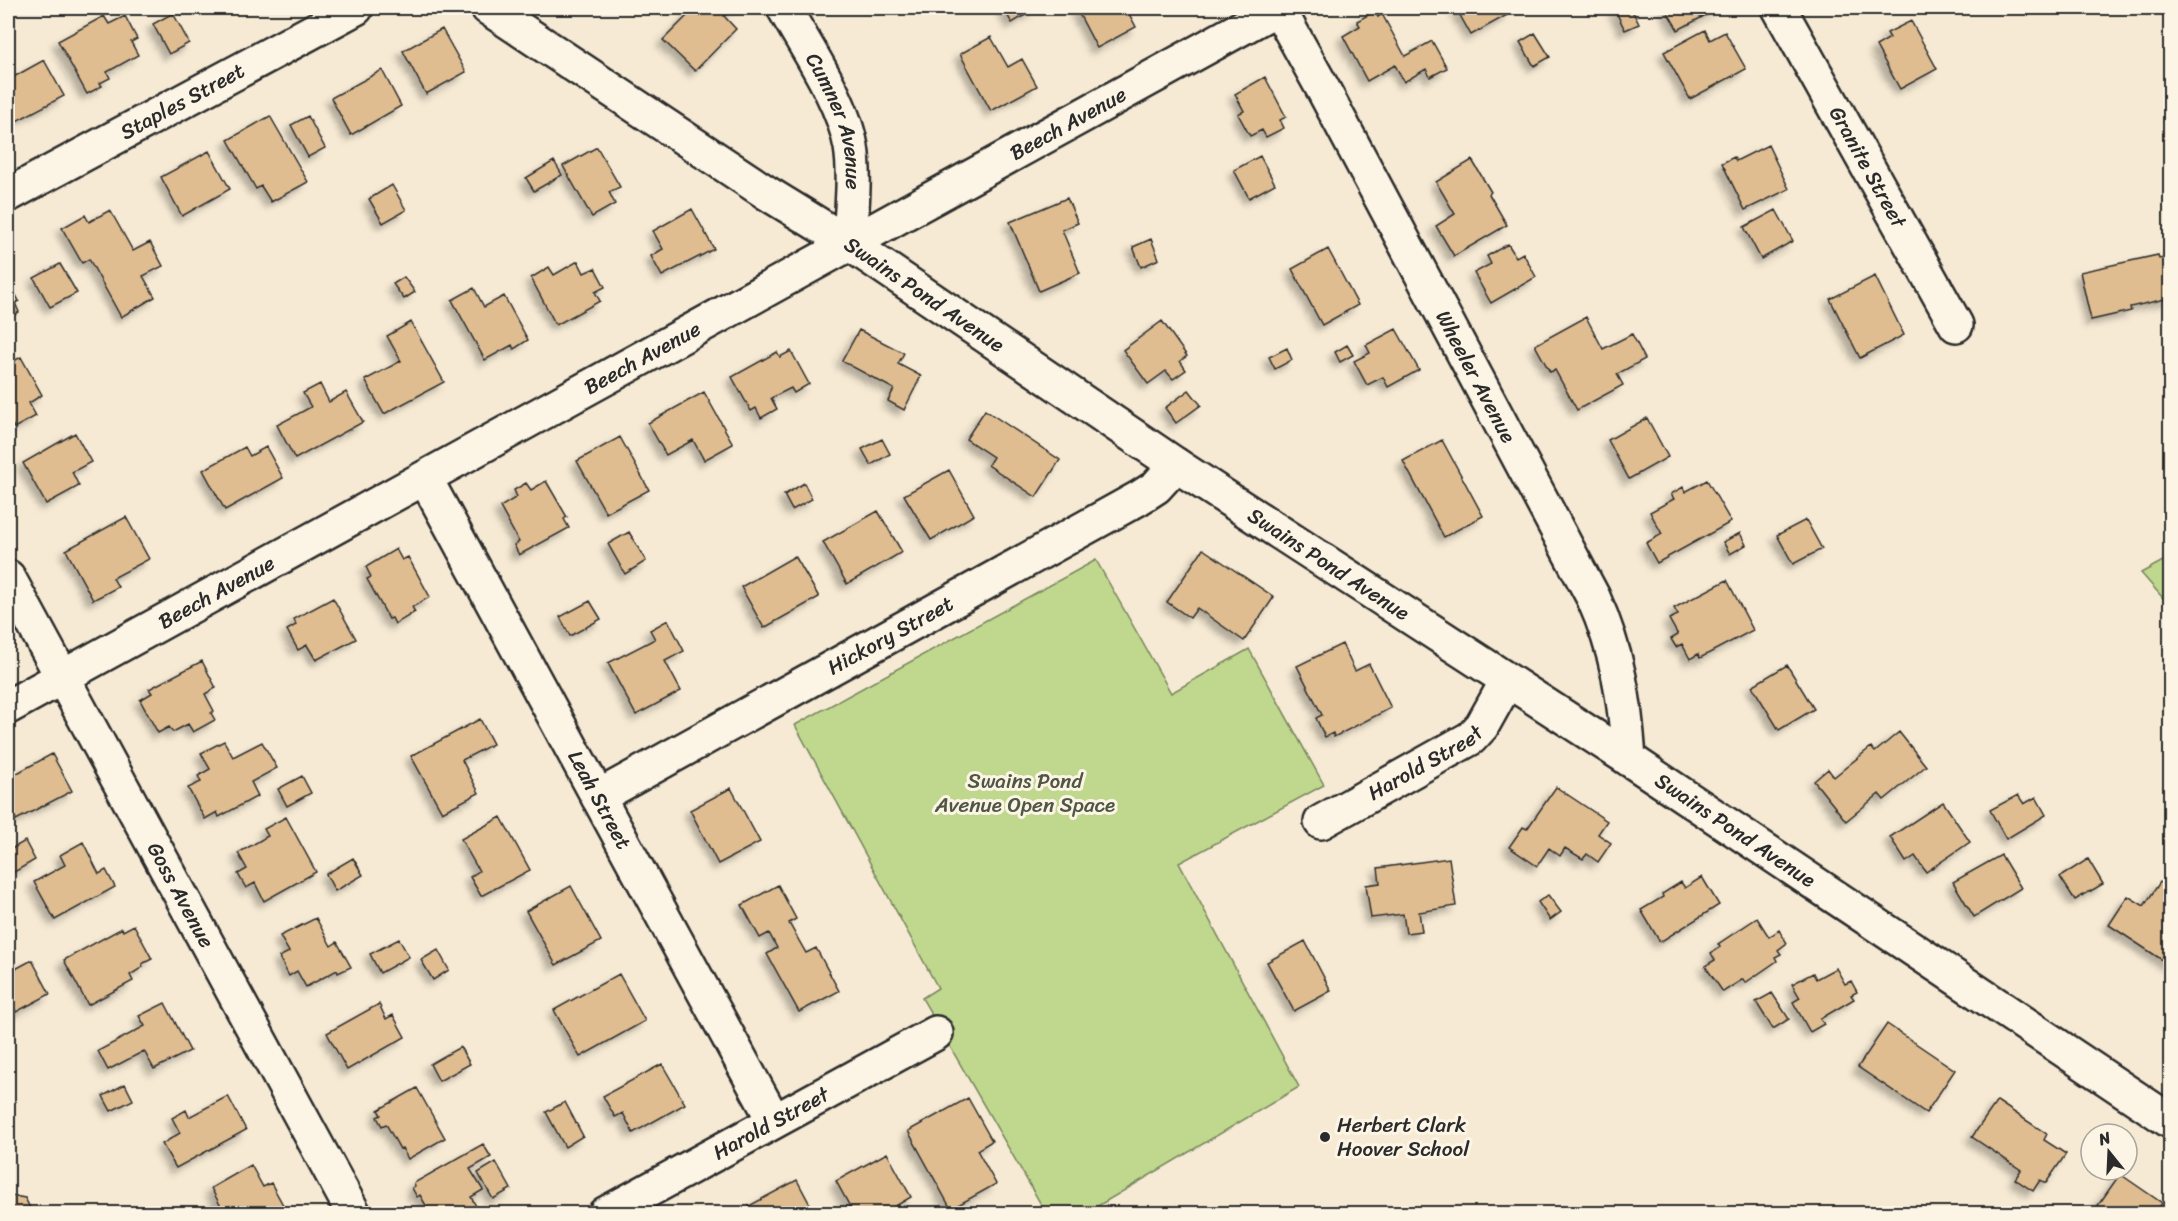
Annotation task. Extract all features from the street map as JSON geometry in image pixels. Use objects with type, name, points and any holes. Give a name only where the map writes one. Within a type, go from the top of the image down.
[{"type":"street","name":"Staples Street","points":[[8,195],[356,8]]},
{"type":"street","name":"Swains Pond Avenue","points":[[488,8],[767,193],[850,244],[1176,465],[1629,759],[2170,1121]]},
{"type":"street","name":"Cumner Avenue","points":[[784,8],[840,110],[849,136],[852,160],[850,244]]},
{"type":"street","name":"Beech Avenue","points":[[8,707],[1278,8]]},
{"type":"street","name":"Wheeler Avenue","points":[[1278,8],[1593,597],[1613,647],[1620,675],[1625,703],[1629,759]]},
{"type":"street","name":"Granite Street","points":[[1779,8],[1956,325]]},
{"type":"street","name":"Hickory Street","points":[[598,797],[1139,498],[1156,487],[1176,465]]},
{"type":"street","name":"Leah Street","points":[[425,478],[774,1121]]},
{"type":"street","name":"Goss Avenue","points":[[8,577],[354,1214]]},
{"type":"street","name":"Harold Street","points":[[1321,822],[1471,738],[1482,726],[1507,681]]},
{"type":"street","name":"Harold Street","points":[[605,1214],[936,1033]]},
{"type":"green space","points":[[2170,557],[2170,606],[2141,573]]},
{"type":"green space","name":"Swains Pond Avenue Open Space","points":[[1096,560],[1171,693],[1249,649],[1324,785],[1179,863],[1299,1087],[1086,1213],[1046,1213],[922,998],[938,988],[795,725]]},
{"type":"building","points":[[695,8],[733,8],[724,16],[736,29],[695,71],[663,40]]},
{"type":"building","points":[[1003,8],[1033,8],[1034,10],[1012,23]]},
{"type":"building","points":[[1076,8],[1126,8],[1136,27],[1097,48]]},
{"type":"building","points":[[1456,8],[1505,8],[1509,14],[1471,35]]},
{"type":"building","points":[[1614,8],[1631,8],[1639,24],[1625,30]]},
{"type":"building","points":[[1665,8],[1719,8],[1678,30]]},
{"type":"building","points":[[1375,11],[1378,17],[1382,14],[1405,56],[1432,41],[1447,68],[1430,77],[1426,69],[1404,82],[1395,65],[1367,81],[1343,36],[1360,26],[1357,21]]},
{"type":"building","points":[[173,13],[189,43],[169,54],[153,24]]},
{"type":"building","points":[[104,16],[109,24],[125,16],[137,39],[131,42],[138,55],[107,72],[110,78],[100,83],[102,86],[87,94],[58,41]]},
{"type":"building","points":[[1911,21],[1937,69],[1900,89],[1876,46],[1890,38],[1887,33]]},
{"type":"building","points":[[442,29],[466,72],[426,94],[403,51]]},
{"type":"building","points":[[1705,30],[1710,40],[1725,32],[1746,69],[1690,99],[1664,52]]},
{"type":"building","points":[[1535,33],[1550,57],[1534,66],[1520,42]]},
{"type":"building","points":[[991,37],[1008,67],[1022,59],[1037,86],[991,111],[960,54]]},
{"type":"building","points":[[44,60],[64,96],[9,125],[8,80]]},
{"type":"building","points":[[382,70],[401,106],[351,135],[331,98]]},
{"type":"building","points":[[1265,77],[1286,117],[1280,120],[1284,128],[1266,137],[1262,130],[1250,136],[1238,114],[1244,111],[1235,94]]},
{"type":"building","points":[[270,116],[308,182],[271,202],[261,186],[256,189],[228,140]]},
{"type":"building","points":[[308,116],[325,148],[308,157],[291,125]]},
{"type":"building","points":[[1768,145],[1789,189],[1745,210],[1722,163],[1734,157],[1736,161]]},
{"type":"building","points":[[597,147],[620,187],[609,192],[615,204],[592,217],[563,166]]},
{"type":"building","points":[[209,151],[230,189],[182,216],[161,177]]},
{"type":"building","points":[[1260,156],[1275,184],[1249,198],[1234,170]]},
{"type":"building","points":[[1472,160],[1507,225],[1454,256],[1436,226],[1455,214],[1436,182]]},
{"type":"building","points":[[554,161],[562,175],[534,191],[526,178]]},
{"type":"building","points":[[392,185],[406,210],[383,223],[369,199]]},
{"type":"building","points":[[1067,198],[1078,223],[1062,230],[1080,273],[1039,291],[1010,222]]},
{"type":"building","points":[[692,209],[714,249],[662,276],[651,256],[663,249],[653,231]]},
{"type":"building","points":[[110,210],[133,251],[150,242],[163,266],[143,276],[155,297],[121,317],[89,259],[82,263],[62,228],[85,215],[89,222]]},
{"type":"building","points":[[1776,210],[1793,241],[1761,259],[1744,227]]},
{"type":"building","points":[[1151,239],[1159,259],[1141,267],[1133,247]]},
{"type":"building","points":[[1508,244],[1516,257],[1523,253],[1536,277],[1491,303],[1474,273],[1491,264],[1487,256]]},
{"type":"building","points":[[1328,249],[1358,305],[1322,325],[1292,269]]},
{"type":"building","points":[[2158,255],[2159,259],[2170,257],[2170,298],[2130,307],[2131,311],[2091,320],[2080,272]]},
{"type":"building","points":[[578,261],[584,273],[595,268],[605,287],[595,292],[600,301],[556,325],[531,278],[549,267],[554,275]]},
{"type":"building","points":[[60,264],[77,293],[50,307],[34,278]]},
{"type":"building","points":[[1875,276],[1904,335],[1860,358],[1830,299]]},
{"type":"building","points":[[404,277],[415,292],[404,299],[393,284]]},
{"type":"building","points":[[8,280],[19,301],[15,303],[19,312],[8,319]]},
{"type":"building","points":[[474,288],[484,307],[504,296],[528,340],[514,349],[512,345],[485,360],[452,300]]},
{"type":"building","points":[[1586,317],[1603,349],[1632,334],[1645,359],[1617,374],[1623,385],[1577,410],[1555,370],[1550,372],[1535,345]]},
{"type":"building","points":[[1162,321],[1187,356],[1180,361],[1186,370],[1173,379],[1166,371],[1148,384],[1123,350]]},
{"type":"building","points":[[411,322],[444,382],[384,414],[365,380],[401,361],[387,336]]},
{"type":"building","points":[[1396,329],[1419,370],[1388,387],[1383,377],[1367,385],[1354,361],[1370,353],[1366,345]]},
{"type":"building","points":[[859,330],[904,353],[898,364],[921,376],[904,410],[888,401],[894,389],[842,361]]},
{"type":"building","points":[[1347,345],[1353,355],[1340,362],[1335,352]]},
{"type":"building","points":[[1287,348],[1292,360],[1275,369],[1269,357]]},
{"type":"building","points":[[791,351],[809,384],[794,393],[791,388],[771,398],[777,409],[761,418],[756,408],[751,411],[732,377],[777,352],[780,357]]},
{"type":"building","points":[[21,357],[42,395],[29,403],[36,416],[14,428],[8,416],[8,364]]},
{"type":"building","points":[[320,384],[329,402],[346,392],[363,422],[295,459],[277,425],[311,407],[303,393]]},
{"type":"building","points":[[1189,390],[1201,405],[1176,423],[1165,408]]},
{"type":"building","points":[[704,392],[733,444],[704,460],[693,440],[666,455],[648,423]]},
{"type":"building","points":[[985,410],[1060,460],[1036,497],[988,465],[993,457],[966,439]]},
{"type":"building","points":[[1647,418],[1668,457],[1629,479],[1608,440]]},
{"type":"building","points":[[75,433],[91,462],[72,472],[79,486],[46,504],[23,463]]},
{"type":"building","points":[[620,437],[649,490],[606,513],[577,461]]},
{"type":"building","points":[[882,439],[890,454],[871,465],[862,449]]},
{"type":"building","points":[[1442,440],[1483,516],[1444,537],[1403,461]]},
{"type":"building","points":[[245,447],[250,456],[266,447],[283,478],[225,510],[203,470]]},
{"type":"building","points":[[949,470],[974,515],[931,540],[904,495]]},
{"type":"building","points":[[1707,480],[1731,522],[1657,563],[1646,543],[1662,534],[1650,512],[1674,499],[1671,494],[1683,487],[1685,492]]},
{"type":"building","points":[[546,481],[567,517],[564,519],[569,528],[519,555],[514,545],[519,542],[500,507],[517,497],[514,490],[526,483],[531,490]]},
{"type":"building","points":[[804,483],[812,499],[792,510],[784,495]]},
{"type":"building","points":[[878,511],[902,552],[847,584],[823,542]]},
{"type":"building","points":[[126,517],[149,559],[113,578],[118,587],[93,600],[66,550]]},
{"type":"building","points":[[1806,520],[1822,549],[1793,564],[1777,535]]},
{"type":"building","points":[[629,532],[646,561],[625,574],[608,544]]},
{"type":"building","points":[[1740,533],[1746,545],[1730,554],[1723,542]]},
{"type":"building","points":[[396,549],[402,560],[408,557],[430,597],[412,607],[415,612],[395,624],[392,618],[389,619],[367,579],[371,577],[366,567]]},
{"type":"building","points":[[1203,549],[1274,597],[1244,641],[1197,608],[1190,618],[1167,602]]},
{"type":"building","points":[[795,556],[819,597],[764,628],[741,587]]},
{"type":"building","points":[[1727,580],[1753,630],[1700,658],[1698,654],[1690,659],[1682,644],[1676,647],[1671,639],[1678,635],[1669,619],[1678,615],[1674,608]]},
{"type":"building","points":[[333,598],[356,639],[316,660],[307,645],[298,650],[287,630],[296,625],[294,619]]},
{"type":"building","points":[[590,601],[601,619],[570,636],[560,617]]},
{"type":"building","points":[[668,620],[684,651],[665,661],[681,691],[636,715],[608,663],[655,639],[650,630]]},
{"type":"building","points":[[1342,644],[1355,671],[1369,664],[1391,708],[1334,737],[1333,733],[1325,737],[1316,718],[1322,715],[1297,666]]},
{"type":"building","points":[[202,661],[216,688],[205,694],[214,711],[211,713],[215,720],[193,732],[188,724],[173,732],[169,727],[158,733],[140,700],[152,693],[149,689]]},
{"type":"building","points":[[1787,665],[1814,709],[1779,730],[1752,686]]},
{"type":"building","points":[[480,719],[493,744],[462,760],[479,793],[442,812],[411,756]]},
{"type":"building","points":[[1899,732],[1926,766],[1884,800],[1879,794],[1846,821],[1814,781],[1828,769],[1834,777],[1871,747],[1875,752]]},
{"type":"building","points":[[224,741],[233,757],[262,742],[277,768],[251,782],[258,796],[219,817],[217,812],[205,819],[188,788],[201,782],[198,776],[210,769],[201,753]]},
{"type":"building","points":[[52,754],[72,791],[16,820],[8,804],[8,778]]},
{"type":"building","points":[[302,776],[311,793],[287,806],[278,789]]},
{"type":"building","points":[[1556,787],[1607,821],[1598,834],[1611,843],[1598,862],[1587,854],[1583,859],[1565,848],[1560,856],[1549,848],[1537,866],[1509,847],[1523,827],[1527,829]]},
{"type":"building","points":[[731,788],[760,842],[718,864],[690,810]]},
{"type":"building","points":[[2018,795],[2024,804],[2036,797],[2046,815],[2006,839],[1990,810]]},
{"type":"building","points":[[1943,802],[1970,842],[1926,872],[1915,856],[1906,862],[1890,837]]},
{"type":"building","points":[[286,817],[316,872],[264,901],[255,883],[246,888],[238,874],[247,869],[238,853],[268,836],[264,829]]},
{"type":"building","points":[[501,817],[530,870],[481,896],[470,877],[479,871],[461,839]]},
{"type":"building","points":[[25,841],[35,860],[9,875],[8,851]]},
{"type":"building","points":[[83,842],[99,874],[106,870],[115,887],[55,920],[34,882],[65,865],[60,855]]},
{"type":"building","points":[[2001,855],[2021,888],[1974,917],[1953,882]]},
{"type":"building","points":[[353,858],[363,875],[335,891],[326,874]]},
{"type":"building","points":[[1449,858],[1456,906],[1419,912],[1422,931],[1406,933],[1403,914],[1371,918],[1366,885],[1380,883],[1378,868]]},
{"type":"building","points":[[2088,859],[2103,884],[2075,900],[2060,877]]},
{"type":"building","points":[[1702,877],[1719,905],[1660,942],[1641,910],[1663,897],[1662,894],[1681,882],[1685,888]]},
{"type":"building","points":[[2160,882],[2170,889],[2170,965],[2109,925],[2128,896],[2144,906]]},
{"type":"building","points":[[778,885],[796,919],[789,923],[806,953],[816,948],[839,991],[799,1012],[767,954],[777,948],[769,933],[760,938],[742,905]]},
{"type":"building","points":[[571,886],[601,941],[556,965],[526,911]]},
{"type":"building","points":[[1548,895],[1561,912],[1550,920],[1538,902]]},
{"type":"building","points":[[316,918],[331,946],[337,942],[351,967],[338,973],[337,970],[306,987],[297,971],[289,976],[279,957],[289,952],[280,936]]},
{"type":"building","points":[[1757,918],[1769,937],[1779,930],[1787,943],[1778,950],[1781,954],[1775,957],[1777,961],[1745,983],[1743,979],[1723,992],[1705,966],[1715,960],[1711,953],[1720,947],[1718,944]]},
{"type":"building","points":[[134,925],[152,959],[142,964],[143,967],[130,975],[133,981],[88,1005],[64,960],[122,928],[123,931]]},
{"type":"building","points":[[399,939],[409,957],[380,973],[370,954]]},
{"type":"building","points":[[1305,941],[1331,991],[1294,1011],[1267,962]]},
{"type":"building","points":[[438,950],[449,970],[433,980],[421,960]]},
{"type":"building","points":[[32,960],[50,994],[16,1012],[8,996],[8,973]]},
{"type":"building","points":[[1836,968],[1845,984],[1851,981],[1857,992],[1851,995],[1854,999],[1820,1019],[1824,1024],[1810,1032],[1793,1002],[1800,998],[1792,984],[1813,973],[1816,979]]},
{"type":"building","points":[[619,974],[645,1021],[580,1057],[554,1010]]},
{"type":"building","points":[[1772,993],[1789,1019],[1773,1029],[1756,1002]]},
{"type":"building","points":[[165,1003],[190,1051],[154,1069],[144,1051],[108,1070],[98,1051],[145,1026],[139,1016]]},
{"type":"building","points":[[379,1004],[386,1019],[393,1015],[405,1037],[347,1070],[327,1033]]},
{"type":"building","points":[[1887,1024],[1955,1070],[1926,1113],[1858,1067]]},
{"type":"building","points":[[460,1047],[470,1064],[439,1081],[430,1064]]},
{"type":"building","points":[[662,1064],[685,1104],[633,1133],[623,1113],[615,1117],[603,1096]]},
{"type":"building","points":[[125,1084],[133,1100],[111,1111],[103,1096]]},
{"type":"building","points":[[417,1088],[445,1138],[408,1159],[386,1124],[382,1126],[377,1117],[381,1115],[378,1110]]},
{"type":"building","points":[[228,1096],[246,1130],[176,1168],[162,1144],[180,1133],[172,1118],[186,1110],[189,1117]]},
{"type":"building","points":[[968,1098],[992,1141],[977,1150],[996,1184],[951,1209],[908,1131]]},
{"type":"building","points":[[1997,1101],[2047,1134],[2044,1140],[2066,1154],[2046,1183],[2040,1180],[2033,1191],[2015,1179],[2021,1170],[1972,1137]]},
{"type":"building","points":[[565,1102],[583,1136],[565,1147],[546,1112]]},
{"type":"building","points":[[483,1144],[491,1157],[470,1169],[483,1190],[471,1197],[477,1208],[469,1214],[431,1214],[420,1195],[417,1197],[412,1188],[415,1186],[414,1183]]},
{"type":"building","points":[[887,1153],[911,1197],[882,1214],[854,1214],[836,1181]]},
{"type":"building","points":[[496,1162],[511,1189],[493,1199],[478,1173]]},
{"type":"building","points":[[251,1165],[263,1187],[271,1183],[288,1214],[225,1214],[211,1188]]},
{"type":"building","points":[[797,1180],[815,1214],[753,1214],[749,1206]]},
{"type":"building","points":[[2114,1182],[2132,1182],[2162,1203],[2155,1214],[2092,1214]]},
{"type":"building","points":[[8,1195],[25,1198],[33,1214],[8,1214]]},
{"type":"place","name":"Herbert Clark Hoover School","points":[[1325,1137]]}]
